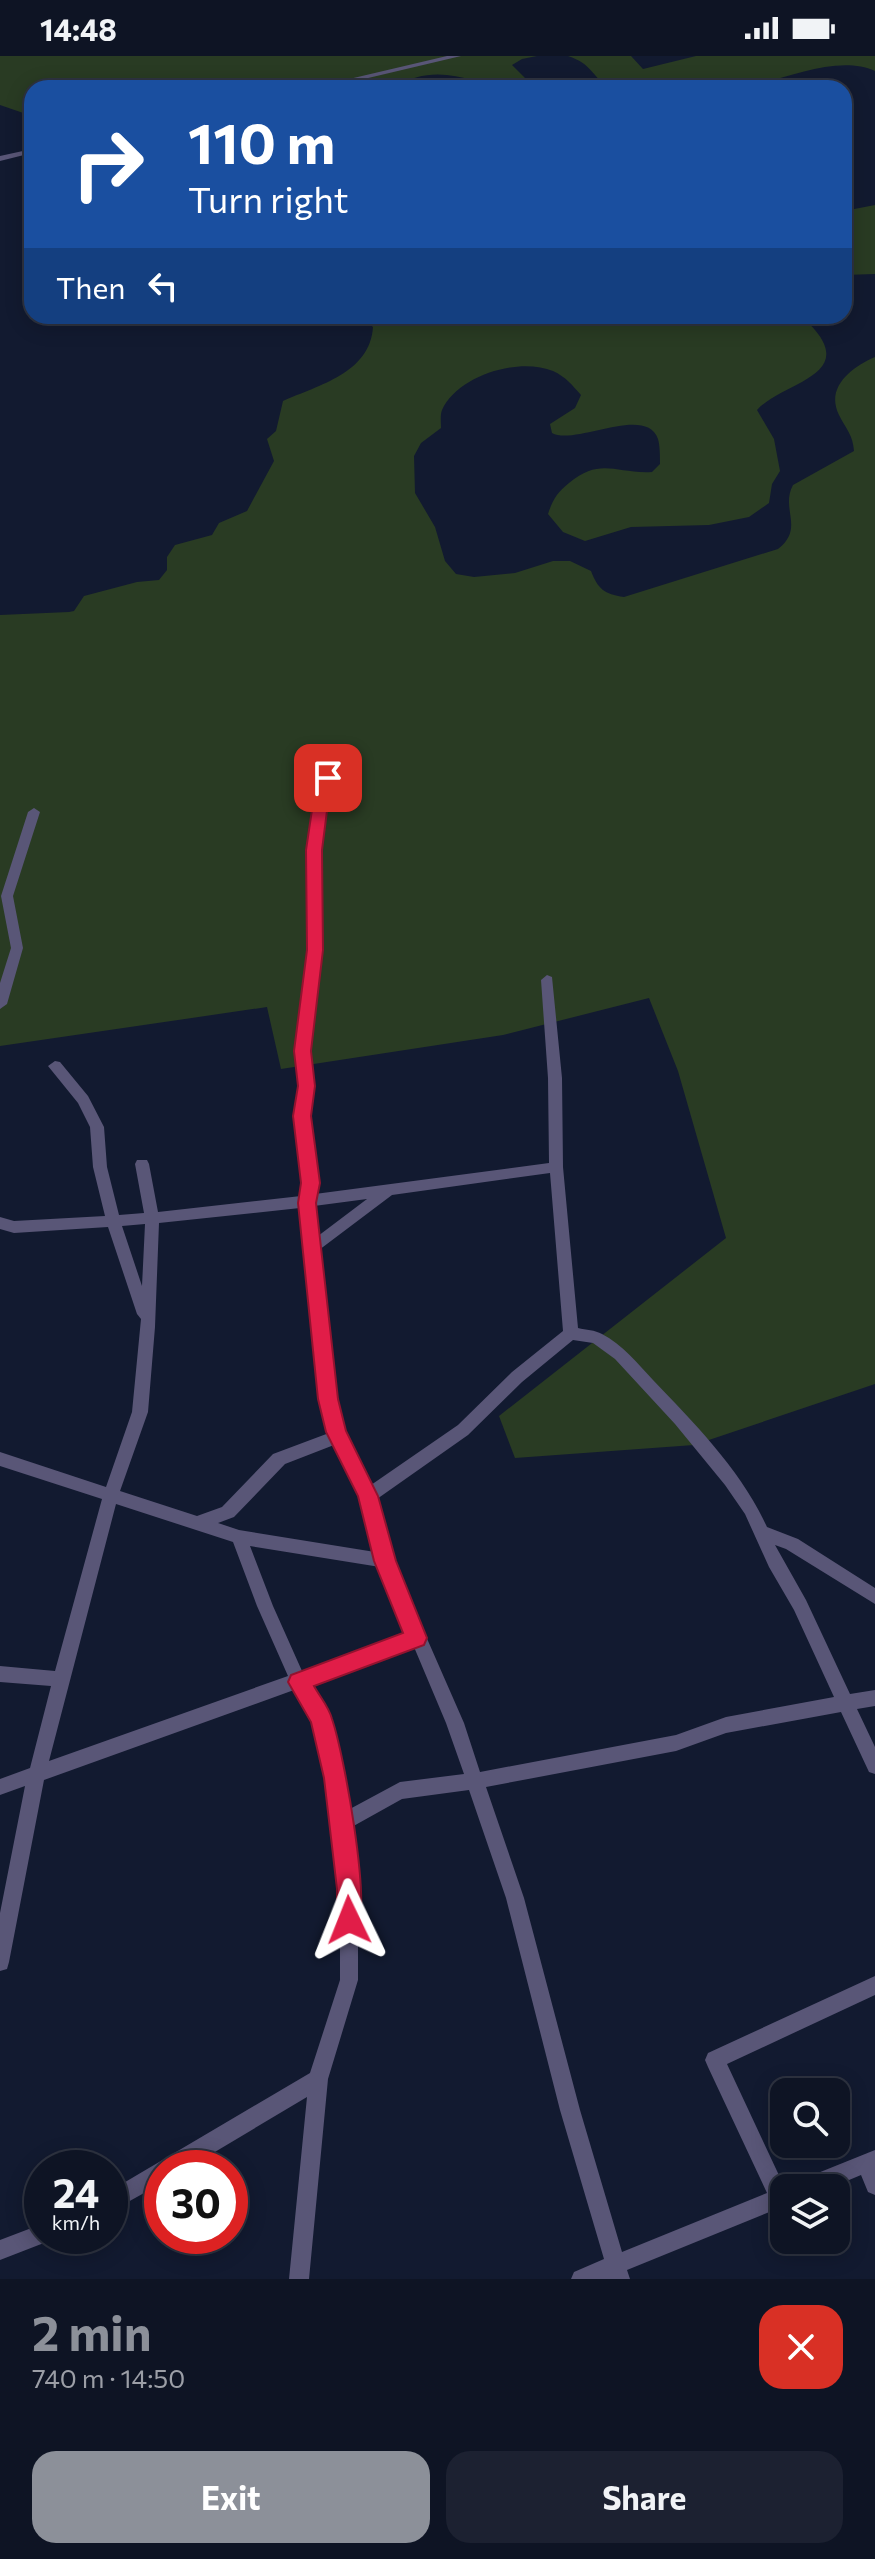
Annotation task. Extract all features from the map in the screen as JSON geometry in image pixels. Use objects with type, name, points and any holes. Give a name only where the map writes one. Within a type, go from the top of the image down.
[{"type":"street","points":[[350,80],[457,56]]},
{"type":"street","points":[[0,159],[24,153]]},
{"type":"street","points":[[334,772],[328,778],[320,803],[314,850],[315,950],[303,1051],[306,1086],[302,1116],[310,1183],[307,1203],[328,1399],[339,1436],[368,1496],[385,1561],[455,1723],[524,1928],[570,2110],[618,2271]]},
{"type":"street","points":[[0,1004],[17,948],[7,896],[34,812]]},
{"type":"street","points":[[547,980],[555,1078],[556,1167],[571,1333]]},
{"type":"street","points":[[55,1066],[83,1100],[97,1127],[100,1167],[114,1223],[148,1327]]},
{"type":"street","points":[[0,1962],[38,1773],[61,1679],[105,1512],[114,1494],[140,1412],[148,1327],[152,1218],[142,1164]]},
{"type":"street","points":[[0,1223],[14,1227],[114,1223],[307,1203],[556,1167]]},
{"type":"street","points":[[312,1248],[388,1190]]},
{"type":"street","points":[[368,1496],[463,1430],[517,1377],[571,1333]]},
{"type":"street","points":[[571,1333],[597,1338],[620,1355],[731,1480],[816,1636],[875,1766]]},
{"type":"street","points":[[198,1523],[228,1512],[279,1459],[339,1436]]},
{"type":"street","points":[[0,1459],[239,1537],[385,1561]]},
{"type":"street","points":[[762,1532],[792,1544],[875,1597]]},
{"type":"street","points":[[239,1537],[299,1682],[321,1718],[335,1778],[349,1889],[349,1980],[318,2079],[299,2279]]},
{"type":"street","points":[[0,1787],[416,1638]]},
{"type":"street","points":[[0,1674],[61,1679]]},
{"type":"street","points":[[339,1824],[400,1791],[475,1781],[676,1743],[726,1725],[875,1698]]},
{"type":"street","points":[[771,2174],[715,2060],[875,1985]]},
{"type":"street","points":[[199,2150],[318,2079]]},
{"type":"street","points":[[841,2174],[871,2162],[875,2185]]},
{"type":"street","points":[[581,2279],[618,2271],[770,2202]]},
{"type":"street","points":[[0,2250],[24,2241]]},
{"type":"green space","points":[[0,56],[537,56],[512,65],[527,80],[475,80],[429,75],[409,80],[24,80],[24,113],[0,105]]},
{"type":"green space","points":[[568,56],[631,56],[643,69],[696,56],[875,56],[875,71],[849,65],[772,80],[599,80],[576,59]]},
{"type":"green space","points":[[875,205],[875,274],[852,275],[852,209]]},
{"type":"green space","points":[[369,324],[808,324],[819,336],[826,351],[824,364],[814,374],[757,410],[774,439],[780,471],[772,484],[769,503],[749,517],[709,525],[631,527],[585,541],[563,532],[548,514],[556,497],[580,475],[590,471],[609,468],[652,472],[660,464],[658,439],[651,429],[625,425],[563,436],[552,433],[550,424],[575,408],[581,395],[562,376],[539,367],[524,366],[491,372],[461,387],[450,398],[442,410],[441,428],[421,443],[414,456],[415,493],[435,527],[445,561],[456,574],[474,577],[515,573],[553,561],[570,561],[591,571],[603,590],[624,597],[778,549],[790,534],[789,502],[793,485],[854,451],[851,436],[839,415],[835,396],[850,372],[875,357],[875,1384],[694,1445],[515,1458],[499,1416],[726,1238],[678,1071],[649,998],[503,1035],[281,1069],[267,1007],[0,1046],[0,615],[74,611],[84,596],[137,582],[159,580],[167,570],[167,557],[175,545],[212,535],[219,523],[247,511],[274,461],[267,439],[276,431],[283,401],[327,383],[353,366],[370,343],[373,327]]},
{"type":"route","points":[[328,778],[320,803],[314,850],[315,950],[309,978],[303,1051],[306,1086],[302,1116],[310,1183],[307,1203],[328,1399],[336,1432],[368,1496],[385,1561],[416,1638],[299,1682],[321,1718],[335,1778],[349,1889],[349,1920]]}]
